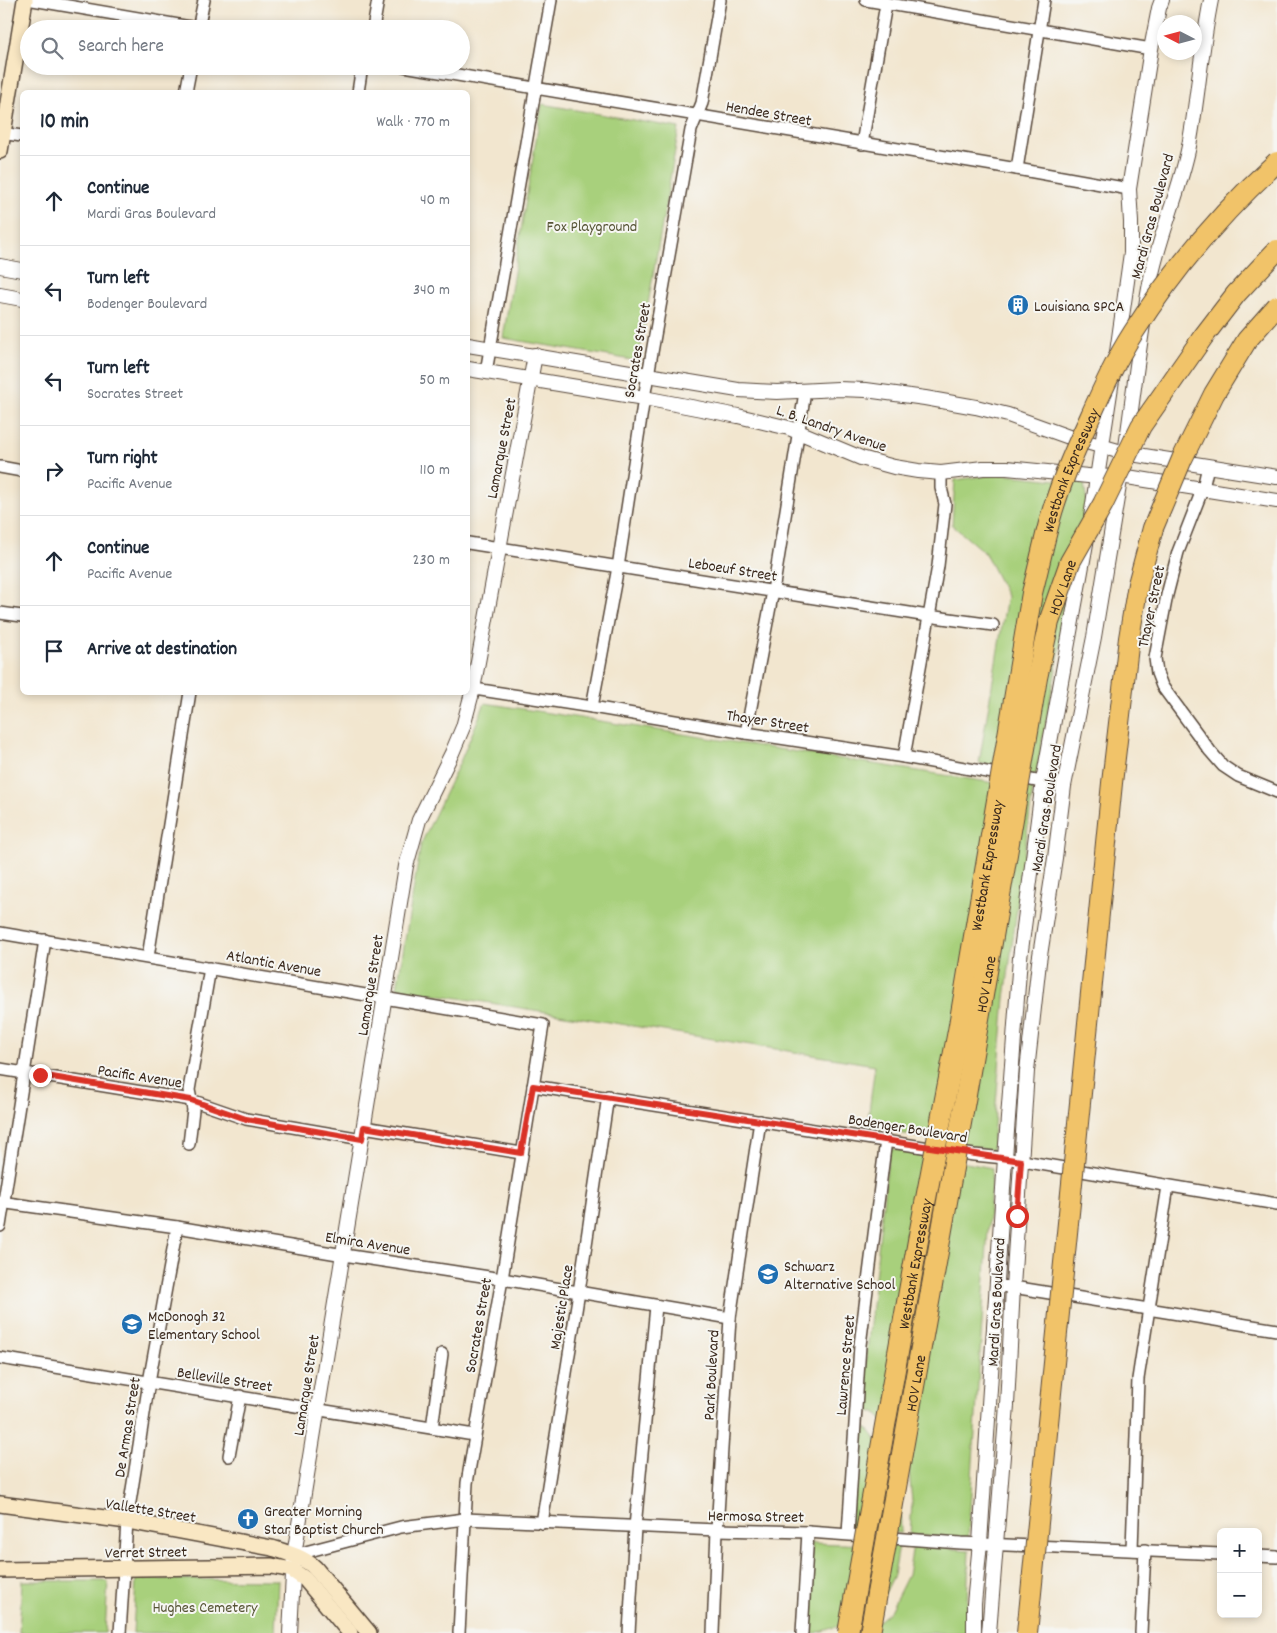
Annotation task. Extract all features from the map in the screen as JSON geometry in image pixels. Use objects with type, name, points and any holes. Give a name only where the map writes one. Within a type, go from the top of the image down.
[{"type":"highway","name":"Westbank Expressway","points":[[848,1633],[919,1235],[958,1031],[1032,593],[1049,522],[1073,453],[1101,391],[1133,334],[1159,294],[1200,242],[1230,208],[1277,162]]},
{"type":"highway","name":"HOV Lane","points":[[870,1633],[968,1085],[1037,678],[1049,622],[1070,562],[1103,504],[1141,426],[1198,344],[1231,301],[1277,250]]},
{"type":"highway","points":[[1027,1633],[1112,783],[1129,638],[1138,584],[1152,528],[1182,459],[1210,402],[1248,340],[1277,306]]},
{"type":"main road","points":[[21,20],[25,0]]},
{"type":"main road","points":[[0,151],[1,133],[20,28]]},
{"type":"main road","name":"Vallette Street","points":[[0,1504],[127,1522],[272,1548],[293,1563]]},
{"type":"main road","points":[[293,1563],[309,1562],[369,1633]]},
{"type":"main road","points":[[293,1563],[350,1633]]},
{"type":"main road","name":"Verret Street","points":[[0,1570],[123,1570],[272,1566],[293,1563]]},
{"type":"street","points":[[33,0],[152,20]]},
{"type":"street","points":[[200,20],[204,0]]},
{"type":"street","points":[[375,20],[378,0]]},
{"type":"street","points":[[486,372],[551,0]]},
{"type":"street","name":"Socrates Street","points":[[592,707],[618,567],[648,374],[691,130],[702,103],[720,0]]},
{"type":"street","points":[[866,0],[1151,49]]},
{"type":"street","points":[[1017,169],[1044,0]]},
{"type":"street","name":"Mardi Gras Boulevard","points":[[974,1633],[974,1604],[980,1543],[1020,958],[1043,781],[1098,477],[1131,253],[1129,190],[1151,49],[1162,0]]},
{"type":"street","name":"Mardi Gras Boulevard","points":[[989,1633],[1007,1405],[1027,1071],[1039,962],[1064,786],[1094,636],[1125,453],[1151,277],[1161,239],[1182,177],[1189,144],[1200,60],[1211,0]]},
{"type":"street","points":[[862,144],[886,4]]},
{"type":"street","points":[[186,90],[189,75]]},
{"type":"street","points":[[358,90],[361,75]]},
{"type":"street","name":"Hendee Street","points":[[458,75],[1017,169],[1129,190]]},
{"type":"street","points":[[1,133],[20,136]]},
{"type":"street","points":[[0,266],[20,270]]},
{"type":"street","points":[[0,295],[20,299]]},
{"type":"street","name":"L. B. Landry Avenue","points":[[470,345],[738,390],[805,392],[866,390],[925,398],[1008,415],[1125,453],[1277,477]]},
{"type":"street","name":"Lamarque Street","points":[[470,689],[535,355]]},
{"type":"street","name":"L. B. Landry Avenue","points":[[470,369],[644,398],[738,416],[789,428],[861,458],[894,467],[941,473],[983,468],[1007,468],[1098,477],[1121,476],[1277,501]]},
{"type":"street","points":[[746,734],[773,591],[805,392]]},
{"type":"street","name":"Thayer Street","points":[[1208,466],[1203,488],[1178,552],[1166,595],[1155,658],[1157,673],[1162,686],[1223,766],[1238,776],[1277,792]]},
{"type":"street","points":[[0,467],[20,471]]},
{"type":"street","points":[[904,757],[938,566],[944,504],[941,473]]},
{"type":"street","name":"Leboeuf Street","points":[[470,543],[994,625]]},
{"type":"street","points":[[0,612],[20,616]]},
{"type":"street","name":"Thayer Street","points":[[470,689],[592,707],[746,734],[904,757],[1064,786]]},
{"type":"street","points":[[148,957],[190,695]]},
{"type":"street","name":"Lamarque Street","points":[[290,1633],[293,1563],[406,866],[419,820],[463,727],[469,695]]},
{"type":"street","name":"Atlantic Avenue","points":[[0,933],[543,1025]]},
{"type":"street","points":[[0,1226],[2,1202],[25,1073],[45,940]]},
{"type":"street","points":[[189,1144],[193,1110],[189,1090],[210,968]]},
{"type":"street","name":"Socrates Street","points":[[459,1633],[467,1483],[543,1025]]},
{"type":"street","name":"Pacific Avenue","points":[[0,1068],[191,1100],[246,1119],[521,1153]]},
{"type":"street","name":"Bodenger Boulevard","points":[[533,1086],[1005,1158],[1277,1204]]},
{"type":"street","name":"Majestic Place","points":[[542,1523],[608,1096]]},
{"type":"street","name":"Park Boulevard","points":[[713,1633],[717,1530],[730,1318],[760,1120]]},
{"type":"street","name":"Lawrence Street","points":[[848,1534],[860,1345],[886,1140]]},
{"type":"street","points":[[1132,1549],[1138,1379],[1168,1186]]},
{"type":"street","name":"Elmira Avenue","points":[[2,1202],[177,1227],[730,1318]]},
{"type":"street","name":"De Armas Street","points":[[120,1633],[127,1522],[149,1382],[177,1227]]},
{"type":"street","points":[[997,1286],[1277,1330]]},
{"type":"street","points":[[629,1633],[635,1527],[656,1306]]},
{"type":"street","points":[[432,1428],[442,1354]]},
{"type":"street","name":"Belleville Street","points":[[0,1358],[474,1435]]},
{"type":"street","points":[[229,1456],[240,1396]]},
{"type":"street","name":"Hermosa Street","points":[[293,1563],[401,1527],[465,1519],[635,1527],[808,1532],[997,1544],[1217,1554]]},
{"type":"street","points":[[802,1633],[808,1532]]},
{"type":"street","points":[[1141,1633],[1145,1550]]},
{"type":"street","points":[[1262,1556],[1277,1557]]},
{"type":"green space","name":"Fox Playground","points":[[542,104],[679,128],[638,361],[503,338]]},
{"type":"green space","points":[[999,474],[1084,483],[1087,504],[1036,775],[979,763],[1007,596],[985,553],[952,525],[955,480]]},
{"type":"green space","points":[[485,703],[1033,789],[1005,998],[992,1150],[867,1127],[875,1065],[397,988],[421,844],[460,762]]},
{"type":"green space","points":[[889,1148],[992,1168],[968,1539],[910,1535],[912,1502],[908,1459],[893,1431],[875,1413],[861,1408]]},
{"type":"green space","points":[[861,1424],[869,1430],[887,1453],[900,1498],[901,1533],[848,1530]]},
{"type":"green space","points":[[812,1543],[899,1546],[894,1575],[884,1595],[842,1625],[816,1633],[807,1633]]},
{"type":"green space","points":[[913,1546],[969,1550],[966,1633],[864,1633],[890,1611],[908,1575]]},
{"type":"green space","name":"Hughes Cemetery","points":[[136,1579],[278,1580],[276,1633],[133,1633]]},
{"type":"green space","name":"Hughes Cemetery","points":[[22,1581],[108,1581],[105,1633],[19,1633]]},
{"type":"place","name":"Louisiana SPCA","points":[[1018,305]]},
{"type":"place","name":"Schwarz Alternative School","points":[[768,1274]]},
{"type":"place","name":"McDonogh 32 Elementary School","points":[[132,1324]]},
{"type":"place","name":"Greater Morning Star Baptist Church","points":[[248,1519]]},
{"type":"route","points":[[40,1075],[191,1100],[246,1119],[306,1130],[362,1139],[364,1127],[521,1153],[533,1086],[608,1096],[1021,1161],[1017,1216]]}]
